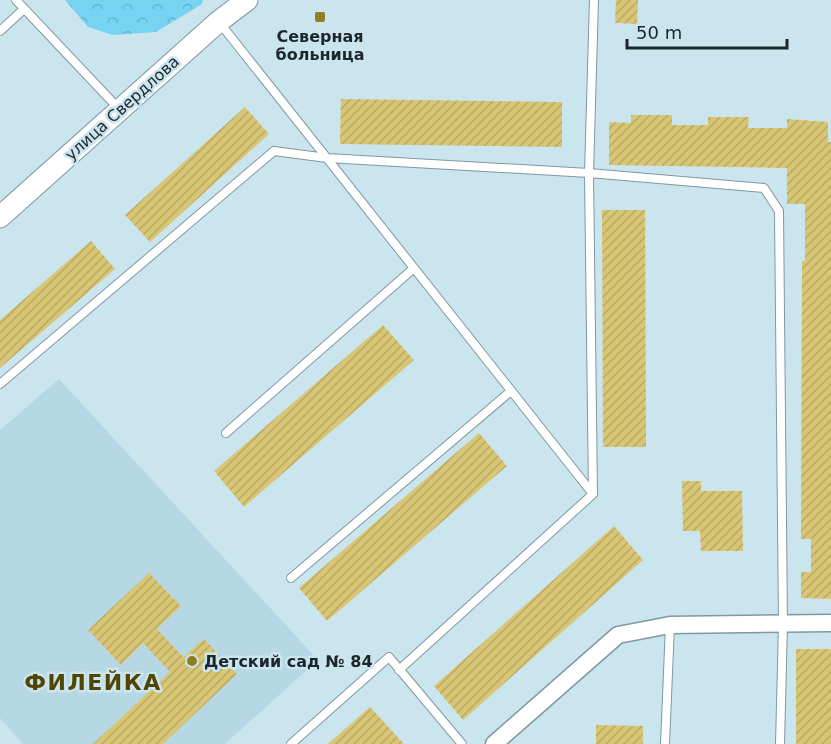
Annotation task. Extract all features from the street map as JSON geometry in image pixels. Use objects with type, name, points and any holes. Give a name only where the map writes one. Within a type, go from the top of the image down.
[{"type":"street","name":"улица Свердлова","points":[[0,217],[218,22],[247,0]]},
{"type":"street","points":[[494,744],[618,635],[670,625],[831,623]]},
{"type":"lane","points":[[16,0],[119,110]]},
{"type":"lane","points":[[399,670],[593,494],[589,173],[594,0]]},
{"type":"lane","points":[[0,31],[24,9]]},
{"type":"lane","points":[[218,22],[593,494]]},
{"type":"lane","points":[[0,384],[274,151],[327,158],[589,173],[764,188],[779,211],[783,624],[780,744]]},
{"type":"lane","points":[[226,433],[414,268]]},
{"type":"lane","points":[[291,578],[511,391]]},
{"type":"lane","points":[[665,744],[670,625]]},
{"type":"lane","points":[[291,744],[388,657],[462,744]]},
{"type":"shaded area","points":[[59,379],[318,660],[225,744],[23,744],[0,718],[0,430]]},
{"type":"green space","points":[[65,0],[203,0],[202,4],[156,32],[113,35],[88,27]]},
{"type":"building","points":[[616,0],[638,0],[637,24],[615,23]]},
{"type":"building","points":[[341,99],[562,102],[562,147],[340,144]]},
{"type":"building","points":[[245,107],[269,134],[150,242],[125,215]]},
{"type":"building","points":[[631,115],[672,115],[672,125],[708,125],[708,117],[749,117],[748,128],[787,128],[787,119],[828,122],[828,142],[831,142],[831,599],[801,598],[801,572],[811,572],[811,539],[801,539],[802,261],[805,261],[805,204],[787,204],[787,168],[609,165],[609,122],[631,123]]},
{"type":"building","points":[[602,210],[645,210],[646,447],[603,447]]},
{"type":"building","points":[[91,241],[115,269],[0,368],[0,320]]},
{"type":"building","points":[[383,325],[414,360],[244,507],[214,471]]},
{"type":"building","points":[[479,433],[507,466],[327,621],[299,588]]},
{"type":"building","points":[[682,481],[701,481],[701,491],[742,491],[743,551],[701,551],[700,531],[683,531]]},
{"type":"building","points":[[614,526],[643,560],[463,720],[434,686]]},
{"type":"building","name":"Детский сад № 84","points":[[149,573],[181,606],[157,629],[183,657],[204,639],[237,674],[163,744],[93,744],[170,672],[143,643],[121,665],[88,630]]},
{"type":"building","points":[[796,649],[831,649],[831,744],[796,744]]},
{"type":"building","points":[[370,707],[404,744],[328,744]]},
{"type":"building","points":[[596,725],[643,726],[643,744],[596,744]]},
{"type":"place","name":"Северная больница","points":[[320,17]]},
{"type":"place","name":"Детский сад № 84","points":[[192,661]]},
{"type":"district","name":"ФИЛЕЙКА","points":[[93,682]]}]
